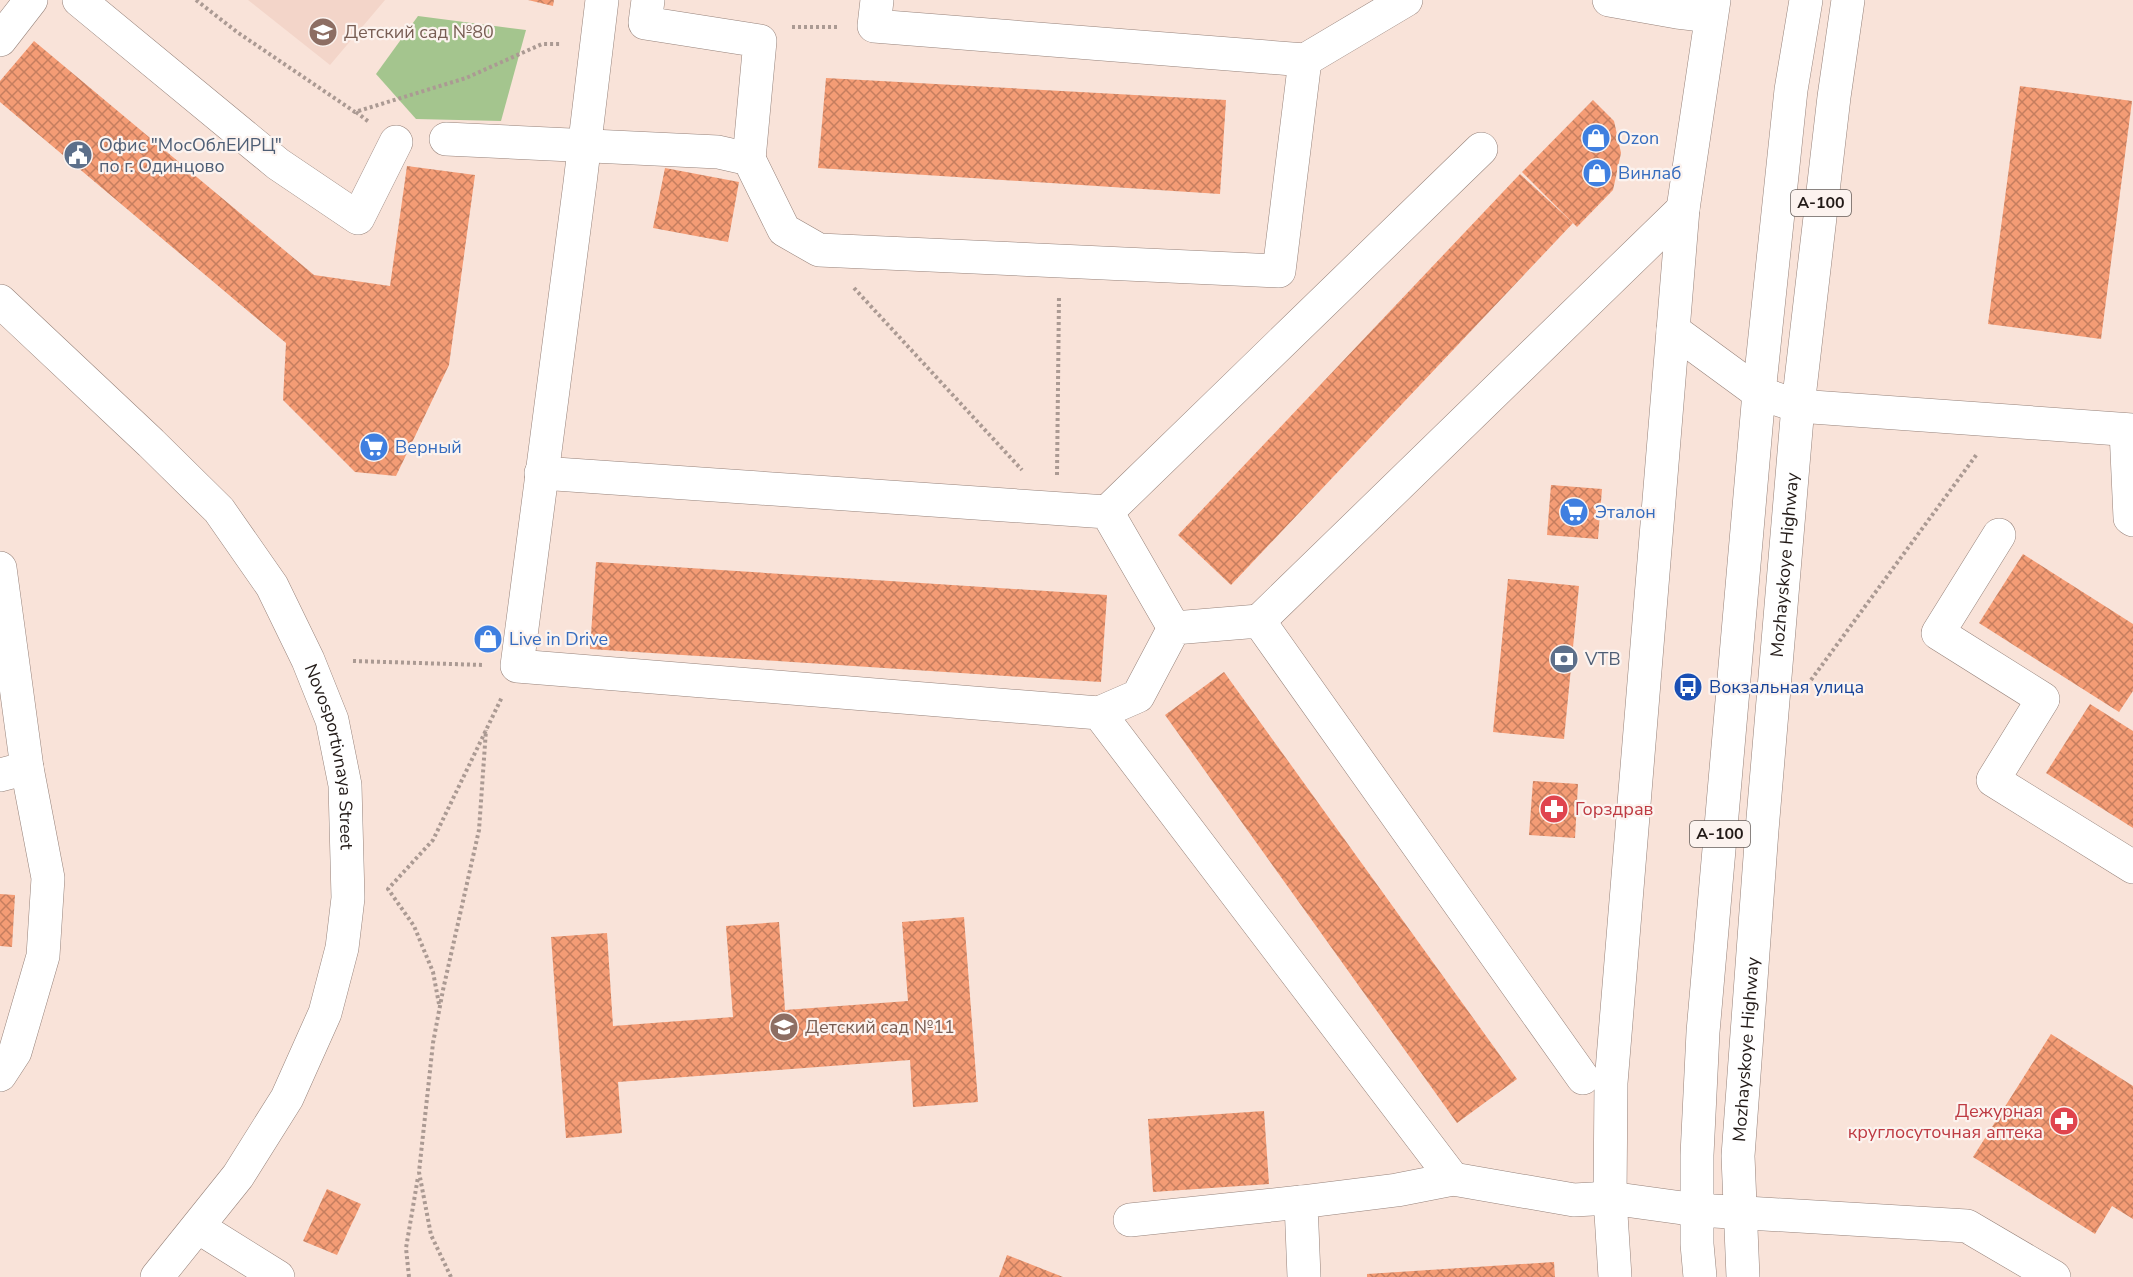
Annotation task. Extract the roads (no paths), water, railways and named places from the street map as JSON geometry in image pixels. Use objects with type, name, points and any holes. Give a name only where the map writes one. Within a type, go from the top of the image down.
[{"type":"main road","points":[[0,40],[31,0]]},
{"type":"main road","points":[[79,0],[278,164],[357,218],[396,142]]},
{"type":"main road","points":[[602,0],[517,666],[1099,713],[1138,696],[1174,628]]},
{"type":"main road","points":[[648,0],[645,23],[760,41],[749,159],[784,230],[819,250],[1279,271],[1305,60]]},
{"type":"main road","points":[[877,0],[874,26],[1305,60],[1406,0]]},
{"type":"main road","points":[[1609,0],[1677,12],[1712,8],[1683,208],[1611,1083],[1610,1198],[1616,1277]]},
{"type":"main road","name":"А-100","points":[[1700,1277],[1697,1155],[1704,1021],[1759,393],[1791,90],[1806,0]]},
{"type":"main road","name":"Mozhayskoye Highway","points":[[1743,1277],[1738,1156],[1746,1035],[1798,406],[1832,109],[1848,0]]},
{"type":"main road","points":[[446,139],[718,152],[749,159]]},
{"type":"main road","points":[[541,473],[1107,512],[1481,149]]},
{"type":"main road","points":[[1174,628],[1259,621],[1683,208]]},
{"type":"main road","name":"Novosportivnaya Street","points":[[0,301],[152,443],[219,510],[272,586],[308,660],[332,720],[345,785],[348,898],[342,948],[325,1013],[287,1098],[238,1176],[157,1277]]},
{"type":"main road","points":[[1673,330],[1759,393],[1798,406],[2130,430],[2130,518],[2133,520]]},
{"type":"main road","points":[[1107,512],[1174,628]]},
{"type":"main road","points":[[1999,534],[1938,633],[2043,699],[1993,780],[2133,867]]},
{"type":"main road","points":[[0,568],[14,772],[48,878],[43,956],[15,1052],[0,1075]]},
{"type":"main road","points":[[1259,621],[1583,1078]]},
{"type":"main road","points":[[1099,713],[1453,1179]]},
{"type":"main road","points":[[1130,1220],[1397,1190],[1453,1179],[1574,1200],[1610,1198],[1697,1210],[1967,1226],[2054,1277]]},
{"type":"main road","points":[[1301,1202],[1304,1277]]},
{"type":"main road","points":[[198,1227],[278,1277]]},
{"type":"place","name":"Детский сад №80","points":[[323,32]]},
{"type":"place","name":"Ozon","points":[[1596,138]]},
{"type":"place","name":"Офис \"МосОблЕИРЦ\" по г. Одинцово","points":[[78,155]]},
{"type":"place","name":"Винлаб","points":[[1597,173]]},
{"type":"place","name":"Верный","points":[[374,447]]},
{"type":"place","name":"Эталон","points":[[1574,512]]},
{"type":"place","name":"Live in Drive","points":[[488,639]]},
{"type":"place","name":"VTB","points":[[1564,659]]},
{"type":"place","name":"Вокзальная улица","points":[[1688,687]]},
{"type":"place","name":"Горздрав","points":[[1554,809]]},
{"type":"place","name":"Детский сад №11","points":[[784,1027]]},
{"type":"place","name":"Дежурная круглосуточная аптека","points":[[2064,1121]]}]
